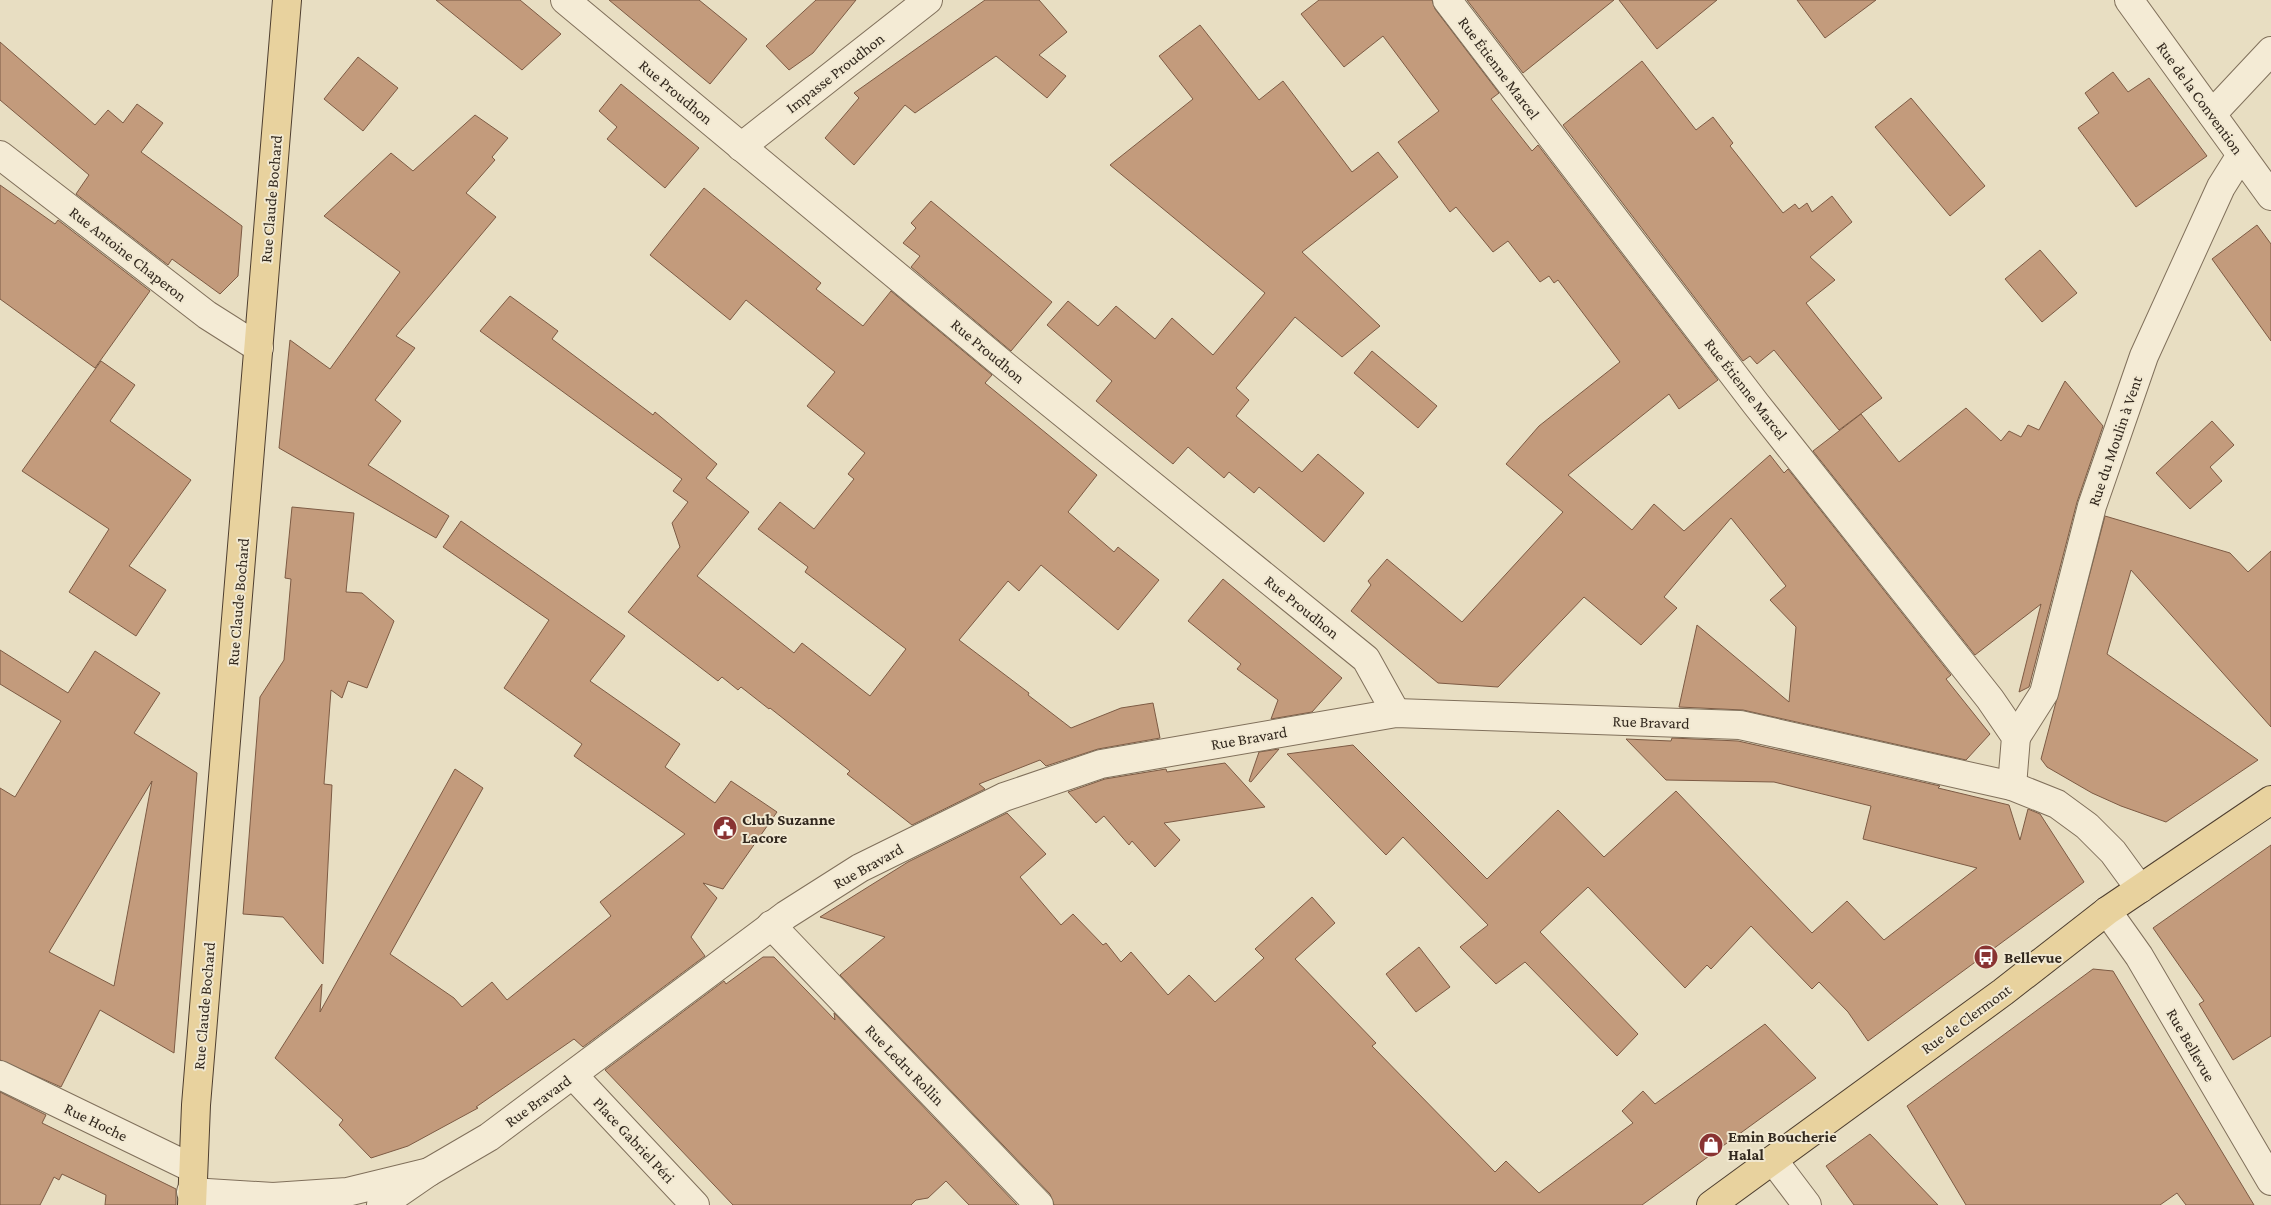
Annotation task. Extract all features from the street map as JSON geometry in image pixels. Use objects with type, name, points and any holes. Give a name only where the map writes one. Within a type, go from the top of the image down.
[{"type":"main road","name":"Rue Claude Bochard","points":[[192,1188],[287,0]]},
{"type":"main road","name":"Rue de Clermont","points":[[1712,1205],[2003,992],[2107,911],[2271,800]]},
{"type":"street","name":"Rue Proudhon","points":[[565,0],[1010,370],[1366,659],[1396,713]]},
{"type":"street","name":"Impasse Proudhon","points":[[741,146],[928,0]]},
{"type":"street","name":"Rue Étienne Marcel","points":[[1447,0],[1756,404],[1990,699],[2016,737]]},
{"type":"street","name":"Rue de la Convention","points":[[2129,0],[2271,196]]},
{"type":"street","points":[[2212,114],[2271,51]]},
{"type":"street","name":"Rue Antoine Chaperon","points":[[0,155],[207,315],[259,348]]},
{"type":"street","name":"Rue du Moulin à Vent","points":[[2016,737],[2044,693],[2092,506],[2144,356],[2221,187],[2241,155]]},
{"type":"street","name":"Rue Bravard","points":[[429,1172],[490,1137],[771,925],[860,868],[1004,797],[1101,764],[1396,713],[1740,725],[2012,786],[2057,804],[2087,826],[2113,852],[2140,889]]},
{"type":"street","points":[[2012,786],[2016,737]]},
{"type":"street","name":"Rue Bellevue","points":[[2107,911],[2139,956],[2271,1181]]},
{"type":"street","name":"Rue Ledru Rollin","points":[[771,925],[1038,1205]]},
{"type":"street","name":"Rue Hoche","points":[[0,1075],[192,1188]]},
{"type":"street","name":"Place Gabriel Péri","points":[[573,1075],[695,1205]]},
{"type":"street","points":[[1773,1160],[1807,1205]]},
{"type":"street","points":[[192,1188],[273,1197],[347,1192],[429,1172]]},
{"type":"street","points":[[382,1205],[429,1172]]},
{"type":"building","points":[[436,0],[520,0],[561,34],[522,70]]},
{"type":"building","points":[[609,0],[699,0],[747,39],[710,84]]},
{"type":"building","points":[[816,0],[856,0],[813,53],[789,70],[766,46]]},
{"type":"building","points":[[985,0],[1039,0],[1067,32],[1039,55],[1066,76],[1047,98],[996,56],[915,113],[905,105],[854,165],[825,138],[859,98],[854,93]]},
{"type":"building","points":[[1319,0],[1432,0],[1435,9],[1499,93],[1491,99],[1532,151],[1538,145],[1718,380],[1679,409],[1669,394],[1568,475],[1632,530],[1654,504],[1684,531],[1770,455],[1784,473],[1788,469],[1951,675],[1946,679],[1990,734],[1966,760],[1743,710],[1679,707],[1697,625],[1789,702],[1796,627],[1770,600],[1786,586],[1731,518],[1664,597],[1677,608],[1641,645],[1584,597],[1498,687],[1438,683],[1351,611],[1371,585],[1368,581],[1387,559],[1462,622],[1563,512],[1506,464],[1539,426],[1620,362],[1558,280],[1554,283],[1549,276],[1540,282],[1508,241],[1493,252],[1456,207],[1450,212],[1398,142],[1439,111],[1383,36],[1344,67],[1301,14]]},
{"type":"building","points":[[1467,0],[1614,0],[1523,73]]},
{"type":"building","points":[[1619,0],[1717,0],[1657,49]]},
{"type":"building","points":[[1797,0],[1876,0],[1825,38]]},
{"type":"building","points":[[1200,25],[1259,100],[1283,81],[1352,172],[1378,152],[1398,177],[1302,252],[1380,326],[1342,357],[1295,317],[1236,388],[1249,400],[1236,416],[1302,472],[1318,454],[1364,493],[1324,542],[1259,487],[1254,493],[1229,472],[1224,478],[1188,447],[1173,464],[1096,401],[1112,381],[1047,325],[1068,301],[1098,326],[1116,306],[1155,339],[1172,318],[1213,355],[1265,293],[1110,165],[1193,99],[1159,56]]},
{"type":"building","points":[[0,42],[95,125],[108,110],[123,123],[137,104],[163,123],[141,152],[242,226],[238,276],[220,294],[172,259],[168,265],[76,194],[89,175],[0,100]]},
{"type":"building","points":[[358,57],[398,88],[363,131],[324,99]]},
{"type":"building","points":[[1642,61],[1696,130],[1713,117],[1733,143],[1730,146],[1783,213],[1795,204],[1799,209],[1807,203],[1812,212],[1832,196],[1852,222],[1810,257],[1835,280],[1806,303],[1882,398],[1839,430],[1774,350],[1757,364],[1750,356],[1743,361],[1563,125]]},
{"type":"building","points":[[2113,72],[2128,92],[2149,78],[2207,156],[2136,207],[2078,128],[2099,113],[2085,93]]},
{"type":"building","points":[[621,84],[699,148],[665,188],[607,139],[617,127],[599,111]]},
{"type":"building","points":[[1911,98],[1985,186],[1950,216],[1875,127]]},
{"type":"building","points":[[475,115],[508,138],[492,157],[495,160],[466,193],[496,217],[396,336],[415,348],[375,400],[401,421],[368,465],[449,516],[436,538],[279,448],[290,340],[330,369],[400,272],[324,216],[391,153],[413,171]]},
{"type":"building","points":[[0,185],[55,224],[58,220],[150,291],[95,368],[0,299]]},
{"type":"building","points":[[704,188],[821,283],[816,289],[863,326],[891,291],[992,375],[985,383],[1097,475],[1068,512],[1114,552],[1118,547],[1159,580],[1118,630],[1041,565],[1019,591],[1008,581],[959,640],[1029,693],[1028,695],[1071,728],[1121,708],[1153,703],[1160,738],[1098,749],[1046,766],[1040,760],[979,784],[985,789],[912,825],[847,774],[850,771],[770,708],[741,687],[738,690],[722,677],[718,681],[628,612],[680,547],[672,523],[688,502],[673,491],[682,479],[480,331],[510,296],[558,331],[552,339],[653,415],[655,412],[717,464],[706,478],[749,512],[697,576],[794,653],[802,643],[870,696],[906,649],[805,572],[808,567],[758,529],[780,502],[814,529],[854,479],[848,474],[865,453],[807,406],[835,372],[746,300],[730,320],[650,255]]},
{"type":"building","points":[[931,201],[1052,302],[1011,351],[911,267],[920,256],[903,243],[916,228],[911,223]]},
{"type":"building","points":[[2257,225],[2271,244],[2271,341],[2212,259]]},
{"type":"building","points":[[2040,250],[2077,293],[2042,322],[2005,279]]},
{"type":"building","points":[[1372,351],[1437,406],[1418,428],[1354,373]]},
{"type":"building","points":[[101,361],[135,385],[110,421],[191,480],[129,566],[166,590],[136,636],[69,592],[109,529],[22,471]]},
{"type":"building","points":[[2065,381],[2103,426],[2077,502],[2029,687],[2019,692],[2041,604],[1975,655],[1813,451],[1861,414],[1899,462],[1966,408],[2001,441],[2009,431],[2021,437],[2028,425],[2039,430]]},
{"type":"building","points":[[2212,421],[2234,445],[2210,467],[2222,481],[2190,509],[2156,473]]},
{"type":"building","points":[[292,507],[354,513],[346,592],[362,593],[394,621],[367,688],[348,681],[342,698],[331,690],[324,784],[332,785],[323,964],[283,917],[243,914],[260,697],[284,660],[291,579],[285,578]]},
{"type":"building","points":[[2105,516],[2230,553],[2248,572],[2271,551],[2271,727],[2131,570],[2107,654],[2258,760],[2166,822],[2121,806],[2092,793],[2047,767],[2041,759]]},
{"type":"building","points":[[461,521],[625,636],[590,681],[680,744],[665,767],[715,803],[731,781],[777,812],[723,889],[703,883],[717,898],[691,937],[705,956],[583,1047],[574,1039],[476,1107],[478,1108],[408,1146],[371,1158],[339,1125],[343,1120],[275,1058],[322,984],[320,1012],[455,769],[483,788],[390,954],[454,998],[462,1007],[492,982],[507,1000],[611,916],[600,902],[685,834],[574,756],[582,744],[504,688],[549,620],[443,547]]},
{"type":"building","points":[[1223,579],[1342,678],[1312,712],[1271,719],[1278,700],[1237,669],[1241,664],[1188,621]]},
{"type":"building","points":[[0,650],[68,693],[95,651],[160,693],[134,733],[197,773],[174,1053],[100,1010],[61,1087],[0,1060],[0,788],[15,797],[61,721],[0,684]],"holes":[[[152,781],[114,986],[49,952]]]},
{"type":"building","points":[[1672,738],[1738,741],[1940,786],[1938,788],[2009,805],[2020,840],[2028,809],[2040,814],[2084,882],[1868,1041],[1848,1012],[1819,982],[1812,989],[1751,926],[1711,969],[1707,965],[1685,988],[1588,887],[1540,932],[1638,1034],[1617,1056],[1525,962],[1496,984],[1460,947],[1488,925],[1403,837],[1386,855],[1287,754],[1353,745],[1487,879],[1558,810],[1604,857],[1676,791],[1812,933],[1847,901],[1884,940],[1977,868],[1863,839],[1871,806],[1774,782],[1666,780],[1626,739],[1671,741]]},
{"type":"building","points":[[1279,749],[1251,782],[1249,781],[1259,752]]},
{"type":"building","points":[[1225,763],[1265,807],[1164,823],[1180,840],[1155,867],[1132,841],[1129,845],[1104,816],[1096,823],[1068,792],[1105,779],[1166,769],[1167,772]]},
{"type":"building","points":[[1007,813],[1046,854],[1020,877],[1061,925],[1073,914],[1103,945],[1106,943],[1121,962],[1131,952],[1168,995],[1189,975],[1215,1002],[1264,958],[1255,949],[1312,897],[1335,923],[1295,959],[1376,1043],[1372,1046],[1495,1172],[1506,1161],[1539,1193],[1633,1123],[1622,1111],[1643,1091],[1655,1104],[1765,1024],[1816,1078],[1642,1205],[1054,1205],[1050,1194],[840,975],[885,937],[820,917],[908,862]]},
{"type":"building","points":[[2271,845],[2271,1036],[2233,1060],[2199,1004],[2204,1001],[2153,928]]},
{"type":"building","points":[[1419,947],[1450,987],[1416,1012],[1386,974]]},
{"type":"building","points":[[763,957],[774,957],[835,1020],[834,1013],[1017,1205],[969,1205],[946,1181],[928,1198],[916,1200],[911,1205],[733,1205],[605,1070],[724,981],[726,984]]},
{"type":"building","points":[[2093,969],[2113,971],[2254,1205],[2186,1205],[2177,1193],[2160,1205],[1966,1205],[1907,1106]]},
{"type":"building","points":[[0,1092],[46,1115],[42,1123],[176,1189],[176,1205],[105,1205],[106,1195],[62,1174],[59,1180],[54,1177],[40,1205],[0,1205]]},
{"type":"building","points":[[1870,1134],[1938,1205],[1854,1205],[1826,1166]]},
{"type":"place","name":"Club Suzanne Lacore","points":[[725,828]]},
{"type":"place","name":"Bellevue","points":[[1986,957]]},
{"type":"place","name":"Emin Boucherie Halal","points":[[1711,1145]]}]
